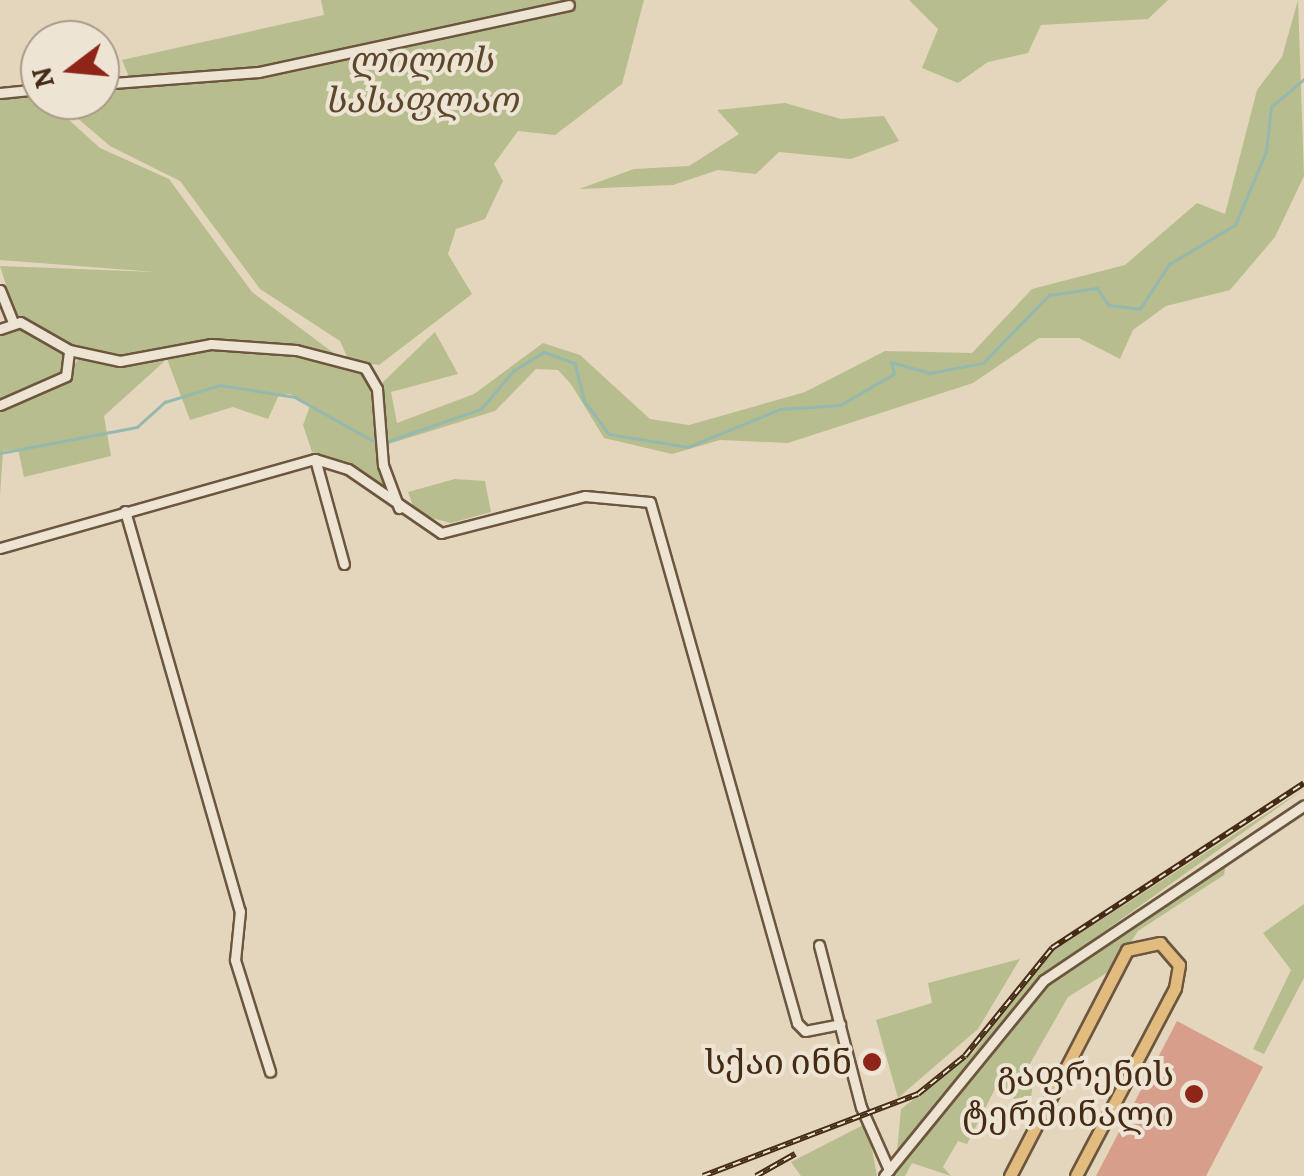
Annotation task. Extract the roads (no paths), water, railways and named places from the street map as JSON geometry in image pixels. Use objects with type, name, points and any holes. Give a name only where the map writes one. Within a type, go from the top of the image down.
[{"type":"main road","points":[[1010,1176],[1126,950],[1160,943],[1178,964],[1175,988],[1076,1176]]},
{"type":"street","points":[[120,82],[259,72],[568,5]]},
{"type":"street","points":[[0,290],[13,323],[70,350],[120,361],[238,346],[364,368],[377,389],[383,466],[399,508]]},
{"type":"street","points":[[0,329],[13,323]]},
{"type":"street","points":[[0,405],[66,376],[70,350]]},
{"type":"street","points":[[314,458],[344,564]]},
{"type":"street","points":[[0,548],[314,458],[348,469],[399,508],[441,533],[584,496],[650,502],[797,1024],[805,1032],[840,1024]]},
{"type":"street","points":[[125,511],[240,911],[235,960],[270,1072]]},
{"type":"street","points":[[887,1173],[1044,980],[1304,804]]},
{"type":"street","points":[[819,945],[887,1173]]},
{"type":"waterway","points":[[385,442],[481,409],[513,371],[544,352],[575,363],[584,400],[609,434],[688,447],[780,409],[840,405],[894,374],[891,362],[930,373],[983,363],[1049,295],[1097,288],[1109,305],[1140,309],[1169,264],[1235,225],[1266,152],[1271,107],[1304,79]]},
{"type":"waterway","points":[[0,453],[137,427],[165,402],[220,385],[295,397],[377,443]]},
{"type":"railway","points":[[703,1176],[918,1094],[965,1056],[1052,948],[1304,783]]},
{"type":"railway","points":[[756,1176],[795,1154]]},
{"type":"place","name":"სქაი ინნ","points":[[872,1062]]},
{"type":"place","name":"გაფრენის ტერმინალი","points":[[1194,1094]]},
{"type":"park label","name":"ლილოს სასაფლაო","points":[[421,80]]}]
